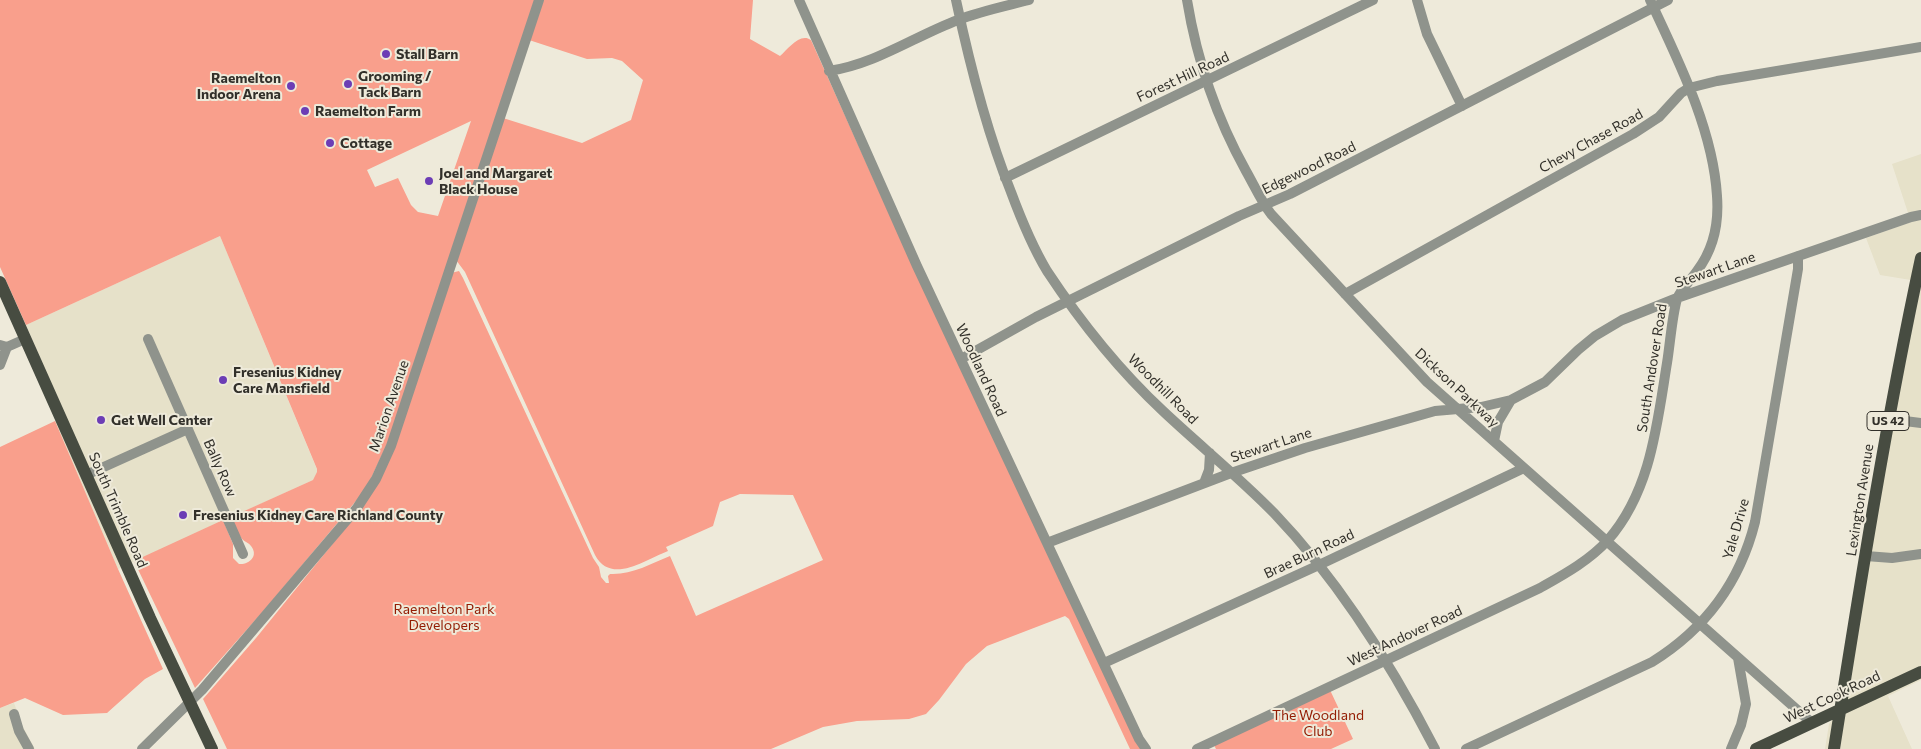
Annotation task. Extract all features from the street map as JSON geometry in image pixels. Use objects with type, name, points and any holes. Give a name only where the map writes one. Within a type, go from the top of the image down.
[{"type":"main road","name":"Lexington Avenue","points":[[1834,749],[1903,338],[1921,258]]},
{"type":"main road","name":"South Trimble Road","points":[[0,282],[212,749]]},
{"type":"main road","name":"West Cook Road","points":[[1756,749],[1921,672]]},
{"type":"street","name":"Marion Avenue","points":[[142,749],[190,703],[237,650],[352,514],[381,471],[393,440],[539,0]]},
{"type":"street","name":"Woodland Road","points":[[799,0],[829,71],[961,359],[1139,739],[1146,749]]},
{"type":"street","name":"Woodhill Road","points":[[956,0],[978,97],[1005,178],[1034,248],[1047,270],[1106,350],[1136,384],[1272,511],[1319,565],[1386,660],[1414,707],[1434,749]]},
{"type":"street","points":[[829,71],[863,63],[960,19],[1029,0]]},
{"type":"street","name":"Dickson Parkway","points":[[1187,0],[1206,81],[1229,139],[1264,205],[1427,382],[1812,723]]},
{"type":"street","name":"Forest Hill Road","points":[[1005,178],[1373,0]]},
{"type":"street","points":[[1417,0],[1427,34],[1462,106]]},
{"type":"street","name":"Edgewood Road","points":[[961,359],[1036,318],[1239,216],[1290,194],[1462,106],[1652,4],[1668,0]]},
{"type":"street","name":"South Andover Road","points":[[1607,541],[1628,510],[1652,453],[1677,298],[1707,256],[1718,218],[1717,195],[1710,156],[1689,88],[1652,4]]},
{"type":"street","name":"Chevy Chase Road","points":[[1345,294],[1633,134],[1659,117],[1681,93],[1689,88],[1717,80],[1921,47]]},
{"type":"street","name":"Stewart Lane","points":[[1047,543],[1231,472],[1342,437],[1435,411],[1481,407],[1511,400],[1545,382],[1578,350],[1607,328],[1628,318],[1677,298],[1921,215]]},
{"type":"street","name":"Yale Drive","points":[[1466,749],[1652,662],[1675,646],[1709,614],[1730,586],[1750,542],[1758,508],[1798,269],[1798,256]]},
{"type":"street","points":[[0,365],[4,346],[25,339]]},
{"type":"street","name":"Bally Row","points":[[148,339],[243,554]]},
{"type":"street","points":[[1494,441],[1498,422],[1511,400]]},
{"type":"street","points":[[1889,418],[1921,423]]},
{"type":"street","points":[[86,475],[188,429]]},
{"type":"street","points":[[1204,483],[1209,470],[1210,454]]},
{"type":"street","name":"Brae Burn Road","points":[[1104,663],[1319,565],[1524,468]]},
{"type":"street","name":"West Andover Road","points":[[1210,747],[1386,660],[1540,588],[1581,563],[1607,541]]},
{"type":"street","points":[[1866,556],[1890,558],[1921,554]]},
{"type":"street","points":[[1731,749],[1741,725],[1746,704],[1738,658]]},
{"type":"street","points":[[14,714],[19,731],[29,749]]},
{"type":"street","points":[[1197,749],[1210,747]]},
{"type":"shaded area","points":[[1921,154],[1921,680],[1888,696],[1912,749],[1825,749],[1829,724],[1841,709],[1917,281],[1880,275],[1866,238],[1911,222],[1892,164]]},
{"type":"shaded area","points":[[220,236],[318,472],[313,480],[118,569],[55,421],[66,417],[26,325]]},
{"type":"shaded area","points":[[14,703],[23,727],[35,749],[0,749],[0,708]]},
{"type":"green space","points":[[0,0],[535,0],[389,440],[366,489],[266,608],[195,688],[134,561],[223,520],[233,544],[233,558],[239,564],[246,563],[252,559],[254,553],[250,545],[240,537],[231,517],[313,480],[317,472],[220,236],[26,325],[0,267]],"holes":[[[471,121],[438,216],[418,212],[411,205],[398,178],[375,187],[367,170]]]},
{"type":"green space","name":"Raemelton Park Developers","points":[[542,0],[753,0],[750,39],[780,56],[798,40],[807,38],[811,40],[913,267],[1142,749],[1130,749],[1069,619],[1065,616],[987,646],[966,664],[926,714],[909,719],[857,721],[823,727],[771,749],[227,749],[203,699],[256,638],[365,504],[451,273],[459,271],[463,278],[593,558],[599,567],[601,577],[606,583],[609,583],[608,576],[610,574],[633,571],[670,556],[696,616],[823,560],[793,495],[740,494],[720,502],[713,526],[666,547],[668,551],[629,568],[610,568],[602,564],[595,555],[465,272],[456,260],[503,118],[582,143],[631,120],[643,80],[622,61],[612,58],[587,59],[529,40]]},
{"type":"green space","points":[[55,421],[163,669],[145,679],[107,713],[63,715],[25,698],[0,708],[0,447]]},
{"type":"green space","name":"The Woodland Club","points":[[1330,690],[1353,739],[1331,749],[1216,749],[1214,745]]},
{"type":"place","name":"Stall Barn","points":[[386,54]]},
{"type":"place","name":"Grooming / Tack Barn","points":[[348,84]]},
{"type":"place","name":"Raemelton Indoor Arena","points":[[291,86]]},
{"type":"place","name":"Raemelton Farm","points":[[305,111]]},
{"type":"place","name":"Cottage","points":[[330,143]]},
{"type":"place","name":"Joel and Margaret Black House","points":[[429,181]]},
{"type":"place","name":"Fresenius Kidney Care Mansfield","points":[[223,380]]},
{"type":"place","name":"Get Well Center","points":[[101,420]]},
{"type":"place","name":"Fresenius Kidney Care Richland County","points":[[183,515]]}]
